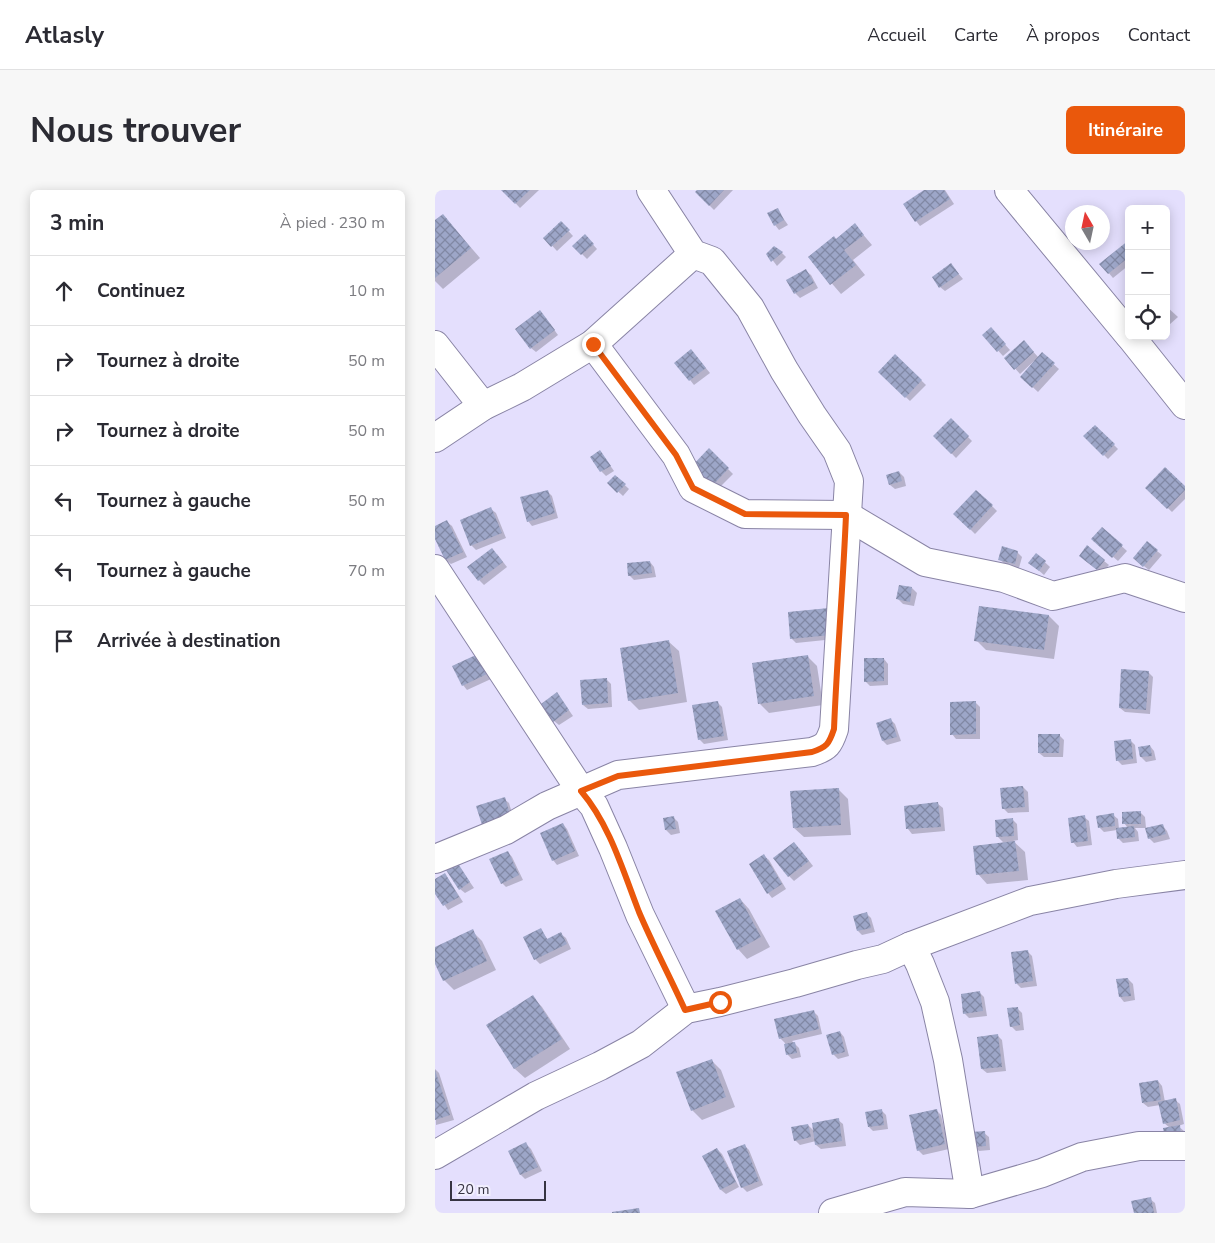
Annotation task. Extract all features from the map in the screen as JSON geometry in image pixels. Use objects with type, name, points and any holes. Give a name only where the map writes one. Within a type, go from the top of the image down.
[{"type":"street","points":[[435,859],[506,830],[547,806],[618,776],[812,752],[823,748],[830,741],[834,729],[837,650],[842,612],[849,481],[837,451],[812,415],[750,308],[712,262],[693,254],[651,190]]},
{"type":"street","points":[[1009,190],[1125,331]]},
{"type":"street","points":[[435,438],[483,406],[522,387],[593,344],[693,254]]},
{"type":"street","points":[[1132,340],[1185,405]]},
{"type":"street","points":[[593,344],[676,455],[693,488],[745,514],[846,515],[925,562],[1004,578],[1053,596],[1125,578],[1185,598]]},
{"type":"street","points":[[435,345],[483,406]]},
{"type":"street","points":[[435,569],[581,791],[594,806],[640,915],[685,1010]]},
{"type":"street","points":[[435,1154],[536,1096],[641,1044],[685,1010],[729,1000],[857,964],[883,959],[911,946],[1030,902],[1116,884],[1185,875]]},
{"type":"street","points":[[911,946],[935,1002],[948,1060],[969,1194]]},
{"type":"street","points":[[833,1213],[905,1192],[969,1194],[1042,1174],[1082,1157],[1139,1146],[1185,1146]]},
{"type":"building","points":[[501,190],[530,190],[515,204]]},
{"type":"building","points":[[697,190],[724,190],[709,206],[695,192]]},
{"type":"building","points":[[924,190],[944,190],[950,199],[915,222],[903,204]]},
{"type":"building","points":[[778,208],[784,220],[774,226],[767,213]]},
{"type":"building","points":[[443,214],[471,248],[435,278],[435,220]]},
{"type":"building","points":[[561,221],[570,230],[551,247],[543,238]]},
{"type":"building","points":[[855,223],[864,235],[844,250],[856,265],[830,285],[808,257],[834,236],[836,239]]},
{"type":"building","points":[[585,234],[594,244],[581,255],[572,246]]},
{"type":"building","points":[[1125,243],[1125,260],[1108,274],[1099,264]]},
{"type":"building","points":[[774,246],[783,252],[771,262],[766,254]]},
{"type":"building","points":[[951,263],[959,274],[939,288],[932,277]]},
{"type":"building","points":[[806,269],[814,283],[794,294],[786,280]]},
{"type":"building","points":[[540,310],[555,330],[530,349],[515,329]]},
{"type":"building","points":[[991,327],[1006,344],[997,352],[982,335]]},
{"type":"building","points":[[1024,340],[1034,352],[1014,370],[1004,358]]},
{"type":"building","points":[[691,349],[706,368],[689,381],[674,363]]},
{"type":"building","points":[[1042,352],[1055,363],[1032,388],[1020,377]]},
{"type":"building","points":[[895,354],[922,380],[905,398],[878,372]]},
{"type":"building","points":[[951,418],[969,436],[951,454],[933,436]]},
{"type":"building","points":[[1095,425],[1115,444],[1103,456],[1083,436]]},
{"type":"building","points":[[709,448],[729,468],[712,486],[691,467]]},
{"type":"building","points":[[600,450],[611,466],[600,472],[590,457]]},
{"type":"building","points":[[1165,467],[1185,486],[1185,490],[1167,509],[1145,488]]},
{"type":"building","points":[[899,471],[902,481],[889,485],[886,475]]},
{"type":"building","points":[[615,475],[626,484],[617,493],[607,483]]},
{"type":"building","points":[[548,490],[555,513],[527,522],[520,497]]},
{"type":"building","points":[[976,490],[993,505],[970,530],[953,514]]},
{"type":"building","points":[[491,507],[502,533],[470,546],[460,520]]},
{"type":"building","points":[[447,520],[463,552],[445,560],[435,539],[435,526]]},
{"type":"building","points":[[1102,527],[1123,545],[1112,558],[1091,539]]},
{"type":"building","points":[[1147,541],[1158,550],[1143,567],[1133,558]]},
{"type":"building","points":[[1087,545],[1105,560],[1097,570],[1079,556]]},
{"type":"building","points":[[1002,546],[1018,551],[1015,564],[998,560]]},
{"type":"building","points":[[492,548],[503,562],[478,581],[467,567]]},
{"type":"building","points":[[1036,553],[1046,561],[1039,571],[1028,563]]},
{"type":"building","points":[[650,561],[652,573],[628,576],[627,563]]},
{"type":"building","points":[[899,585],[912,587],[910,602],[896,599]]},
{"type":"building","points":[[979,606],[1049,615],[1044,650],[974,641]]},
{"type":"building","points":[[829,608],[831,635],[790,639],[788,612]]},
{"type":"building","points":[[669,640],[678,693],[628,701],[620,648]]},
{"type":"building","points":[[478,654],[487,674],[462,686],[452,666]]},
{"type":"building","points":[[808,655],[814,696],[758,704],[752,663]]},
{"type":"building","points":[[864,658],[884,658],[884,681],[864,682]]},
{"type":"building","points":[[1121,669],[1149,671],[1146,710],[1119,708]]},
{"type":"building","points":[[607,678],[608,703],[582,705],[580,680]]},
{"type":"building","points":[[557,692],[569,710],[553,722],[541,704]]},
{"type":"building","points":[[718,701],[724,736],[698,740],[692,705]]},
{"type":"building","points":[[976,701],[976,734],[950,735],[950,702]]},
{"type":"building","points":[[891,718],[897,737],[882,741],[876,723]]},
{"type":"building","points":[[1038,734],[1060,734],[1059,753],[1038,753]]},
{"type":"building","points":[[1131,739],[1133,759],[1116,761],[1114,741]]},
{"type":"building","points":[[1150,745],[1152,756],[1140,757],[1138,747]]},
{"type":"building","points":[[1023,786],[1025,807],[1002,809],[1000,788]]},
{"type":"building","points":[[839,788],[841,825],[793,828],[790,791]]},
{"type":"building","points":[[505,797],[511,819],[483,828],[476,806]]},
{"type":"building","points":[[938,802],[941,827],[906,829],[904,806]]},
{"type":"building","points":[[1141,811],[1141,824],[1122,824],[1122,812]]},
{"type":"building","points":[[1114,813],[1115,826],[1098,828],[1096,816]]},
{"type":"building","points":[[1085,815],[1088,841],[1071,843],[1068,818]]},
{"type":"building","points":[[674,816],[676,829],[665,830],[663,818]]},
{"type":"building","points":[[1013,818],[1014,836],[996,837],[995,820]]},
{"type":"building","points":[[563,823],[575,851],[552,861],[540,833]]},
{"type":"building","points":[[1163,824],[1166,834],[1148,839],[1145,828]]},
{"type":"building","points":[[1134,826],[1135,837],[1117,839],[1116,828]]},
{"type":"building","points":[[1015,841],[1019,871],[976,875],[973,846]]},
{"type":"building","points":[[794,842],[809,861],[788,877],[773,858]]},
{"type":"building","points":[[508,851],[519,875],[501,884],[489,859]]},
{"type":"building","points":[[764,854],[782,884],[767,894],[749,864]]},
{"type":"building","points":[[457,862],[470,882],[459,890],[446,870]]},
{"type":"building","points":[[445,873],[459,897],[443,906],[435,894],[435,879]]},
{"type":"building","points":[[740,898],[761,937],[737,950],[715,911]]},
{"type":"building","points":[[867,912],[871,928],[857,931],[853,916]]},
{"type":"building","points":[[541,928],[547,939],[561,932],[567,944],[534,960],[523,937]]},
{"type":"building","points":[[473,929],[487,961],[443,981],[435,964],[435,947]]},
{"type":"building","points":[[1028,950],[1033,981],[1015,984],[1011,952]]},
{"type":"building","points":[[1128,978],[1131,996],[1119,997],[1116,979]]},
{"type":"building","points":[[980,991],[983,1011],[963,1014],[961,994]]},
{"type":"building","points":[[533,995],[562,1039],[514,1069],[486,1025]]},
{"type":"building","points":[[1018,1007],[1020,1025],[1010,1027],[1007,1008]]},
{"type":"building","points":[[814,1010],[819,1029],[779,1039],[774,1019]]},
{"type":"building","points":[[840,1031],[845,1052],[832,1055],[826,1035]]},
{"type":"building","points":[[998,1034],[1002,1067],[981,1069],[977,1037]]},
{"type":"building","points":[[795,1042],[797,1053],[786,1055],[784,1044]]},
{"type":"building","points":[[712,1059],[726,1097],[691,1111],[676,1072]]},
{"type":"building","points":[[435,1070],[450,1115],[435,1120]]},
{"type":"building","points":[[1158,1080],[1161,1100],[1142,1103],[1139,1083]]},
{"type":"building","points":[[1176,1098],[1180,1120],[1163,1124],[1158,1102]]},
{"type":"building","points":[[882,1109],[884,1125],[868,1127],[865,1112]]},
{"type":"building","points":[[937,1109],[945,1144],[917,1151],[909,1115]]},
{"type":"building","points":[[839,1118],[842,1141],[815,1145],[812,1123]]},
{"type":"building","points":[[808,1124],[811,1137],[794,1141],[791,1127]]},
{"type":"building","points":[[1180,1125],[1181,1135],[1165,1138],[1163,1128]]},
{"type":"building","points":[[985,1131],[986,1146],[973,1147],[971,1132]]},
{"type":"building","points":[[526,1142],[538,1167],[520,1175],[508,1151]]},
{"type":"building","points":[[745,1144],[759,1181],[741,1188],[727,1151]]},
{"type":"building","points":[[717,1148],[736,1182],[720,1190],[702,1156]]},
{"type":"building","points":[[1151,1197],[1154,1213],[1134,1213],[1131,1201]]},
{"type":"building","points":[[639,1208],[640,1213],[612,1213],[612,1212]]},
{"type":"route","points":[[593,344],[676,455],[693,488],[745,514],[846,515],[834,729],[830,741],[823,748],[812,752],[618,776],[581,791],[594,806],[640,915],[685,1010],[720,1002]]}]
